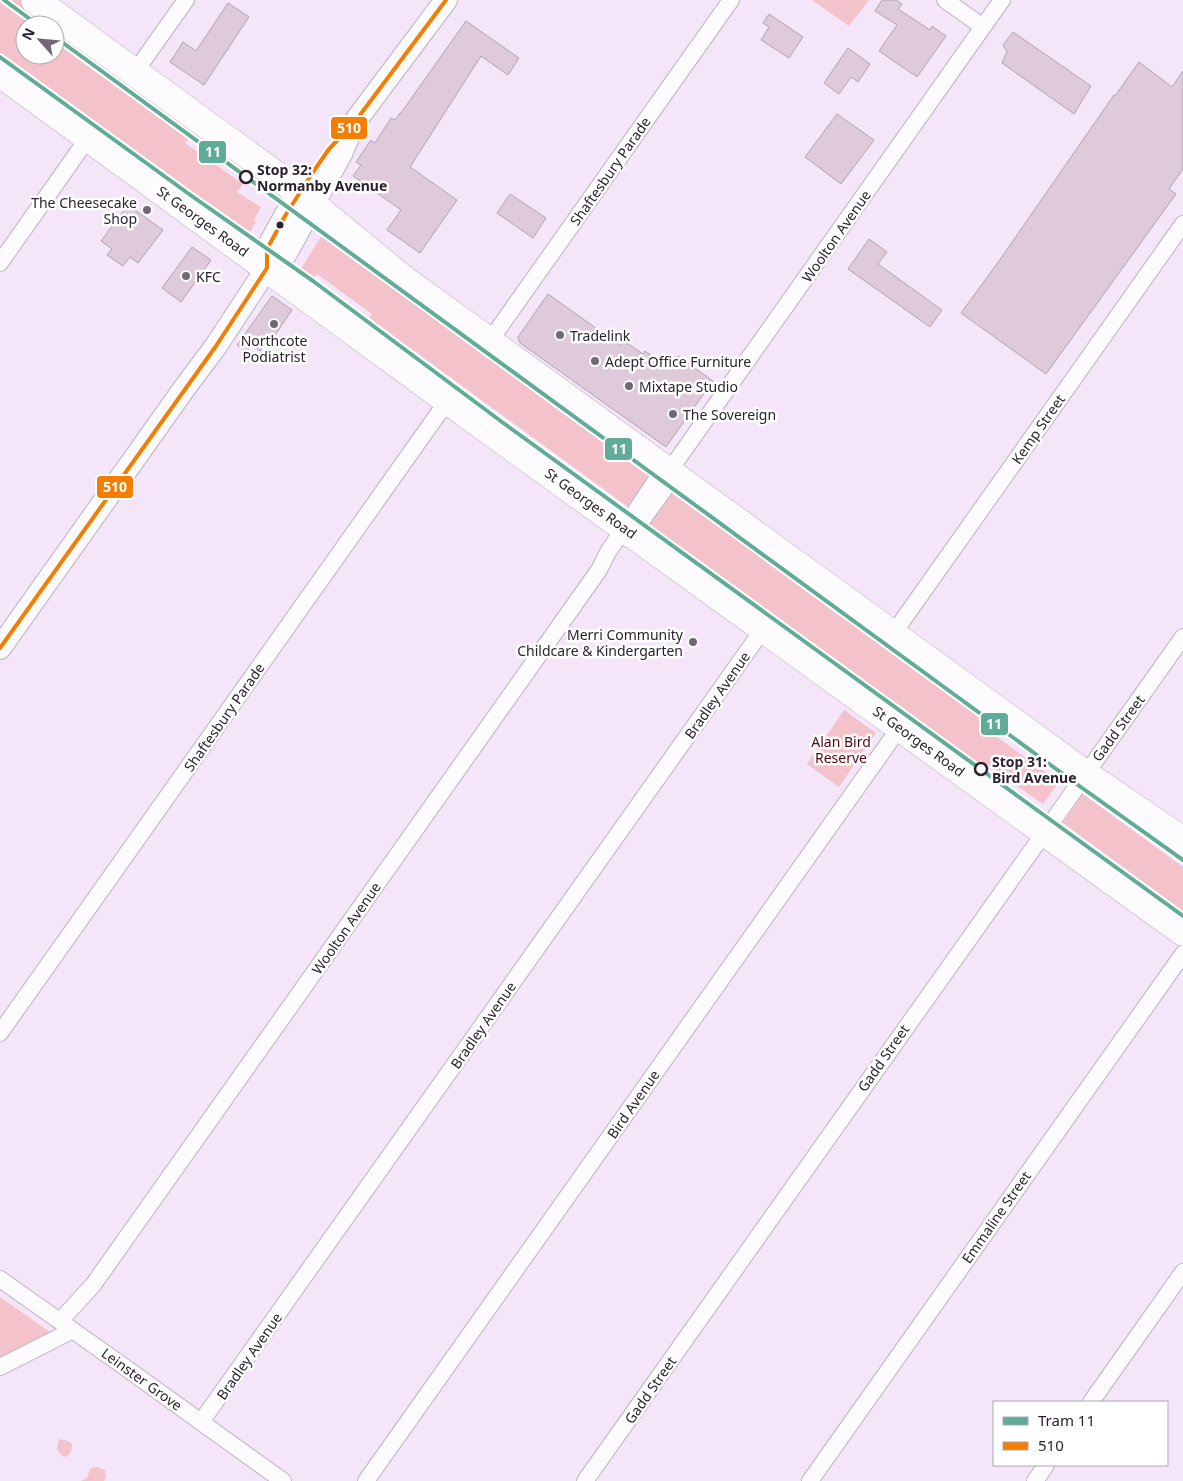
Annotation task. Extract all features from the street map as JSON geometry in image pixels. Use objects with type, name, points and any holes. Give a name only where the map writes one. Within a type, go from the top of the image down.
[{"type":"highway","points":[[35,0],[306,199],[379,261],[489,342],[1085,774],[1183,841]]},
{"type":"highway","name":"St Georges Road","points":[[0,73],[1183,932]]},
{"type":"main road","points":[[0,648],[216,346],[267,268],[285,255],[306,199],[341,154],[354,123],[446,0]]},
{"type":"street","points":[[135,72],[186,0]]},
{"type":"street","name":"Shaftesbury Parade","points":[[489,342],[731,0]]},
{"type":"street","points":[[945,0],[983,27]]},
{"type":"street","name":"Woolton Avenue","points":[[68,1326],[84,1306],[92,1285],[599,570],[613,557],[629,531],[664,490],[669,472],[1002,0]]},
{"type":"street","points":[[0,263],[88,138]]},
{"type":"street","name":"Kemp Street","points":[[893,634],[1183,224]]},
{"type":"street","name":"Shaftesbury Parade","points":[[0,1033],[448,400]]},
{"type":"street","name":"Bradley Avenue","points":[[202,1422],[764,628]]},
{"type":"street","name":"Gadd Street","points":[[584,1481],[1183,637]]},
{"type":"street","name":"Bird Avenue","points":[[366,1481],[900,727]]},
{"type":"street","name":"Emmaline Street","points":[[810,1481],[1183,954]]},
{"type":"street","points":[[1092,1401],[1183,1272]]},
{"type":"street","name":"Leinster Grove","points":[[0,1279],[282,1481]]},
{"type":"street","points":[[0,1367],[68,1326]]},
{"type":"street","points":[[1035,1481],[1045,1466]]},
{"type":"green space","points":[[0,0],[24,0],[43,15],[15,15],[15,65],[0,54]]},
{"type":"green space","points":[[812,0],[869,0],[849,26]]},
{"type":"green space","points":[[65,32],[165,109],[171,125],[188,139],[185,143],[243,184],[237,192],[261,207],[254,220],[256,222],[249,233],[192,194],[15,65],[65,65]]},
{"type":"green space","points":[[322,235],[654,477],[631,509],[369,318],[372,314],[317,274],[314,278],[301,269]]},
{"type":"green space","points":[[670,489],[993,725],[989,731],[1059,782],[1043,804],[996,771],[990,764],[988,765],[981,760],[978,763],[646,524]]},
{"type":"green space","name":"Alan Bird Reserve","points":[[844,710],[876,733],[839,787],[807,764]]},
{"type":"green space","points":[[1083,794],[1183,867],[1183,911],[1063,823]]},
{"type":"green space","points":[[0,1297],[50,1332],[0,1358]]},
{"type":"green space","points":[[59,1439],[72,1444],[71,1452],[64,1457],[57,1450]]},
{"type":"green space","points":[[96,1467],[105,1470],[106,1477],[104,1481],[81,1481],[87,1478],[90,1469]]},
{"type":"building","points":[[882,0],[896,0],[902,4],[898,9],[930,30],[932,26],[946,36],[917,77],[879,51],[897,25],[875,11]]},
{"type":"building","points":[[228,3],[249,17],[204,85],[170,62],[183,42],[196,51]]},
{"type":"building","points":[[769,14],[803,37],[789,58],[761,40],[769,27],[763,23]]},
{"type":"building","points":[[466,21],[519,58],[508,75],[481,56],[410,167],[457,200],[420,253],[387,230],[401,210],[353,176],[361,165],[356,162],[371,140],[375,143],[391,118],[395,120],[401,113]]},
{"type":"building","points":[[1013,32],[1091,86],[1074,114],[1002,63],[1007,52],[1003,45]]},
{"type":"building","points":[[848,48],[870,64],[858,82],[851,77],[839,94],[824,83]]},
{"type":"building","points":[[1139,62],[1172,87],[1183,71],[1183,169],[1169,189],[1176,194],[1046,374],[961,313]]},
{"type":"building","points":[[837,114],[874,140],[841,184],[805,157]]},
{"type":"building","points":[[510,194],[546,218],[533,238],[497,213]]},
{"type":"building","points":[[128,205],[163,230],[138,263],[130,257],[123,266],[107,255],[112,249],[101,241]]},
{"type":"building","points":[[869,239],[887,252],[878,264],[942,310],[930,327],[848,269]]},
{"type":"building","name":"KFC","points":[[192,247],[211,260],[181,302],[162,288]]},
{"type":"building","points":[[548,294],[621,346],[624,341],[643,354],[645,351],[668,368],[678,356],[713,381],[666,447],[520,343],[518,337]]},
{"type":"building","points":[[272,296],[292,310],[271,341],[269,339],[260,351],[251,344],[247,352],[237,345]]},
{"type":"tram line","name":"11","points":[[4,0],[24,15]]},
{"type":"tram line","name":"11","points":[[65,44],[1183,860]]},
{"type":"tram line","name":"11","points":[[0,57],[313,281],[502,422],[1183,916]]},
{"type":"transit line","name":"510","points":[[0,648],[216,346],[267,268],[267,249],[311,175],[329,149],[354,123],[446,0]]},
{"type":"place","name":"Stop 32: Normanby Avenue","points":[[246,177]]},
{"type":"place","name":"The Cheesecake Shop","points":[[147,210]]},
{"type":"place","name":"KFC","points":[[186,276]]},
{"type":"place","name":"Northcote Podiatrist","points":[[274,324]]},
{"type":"place","name":"Tradelink","points":[[560,335]]},
{"type":"place","name":"Adept Office Furniture","points":[[595,361]]},
{"type":"place","name":"Mixtape Studio","points":[[629,386]]},
{"type":"place","name":"The Sovereign","points":[[673,414]]},
{"type":"place","name":"Merri Community Childcare & Kindergarten","points":[[693,642]]},
{"type":"place","name":"Stop 31: Bird Avenue","points":[[981,769]]}]
